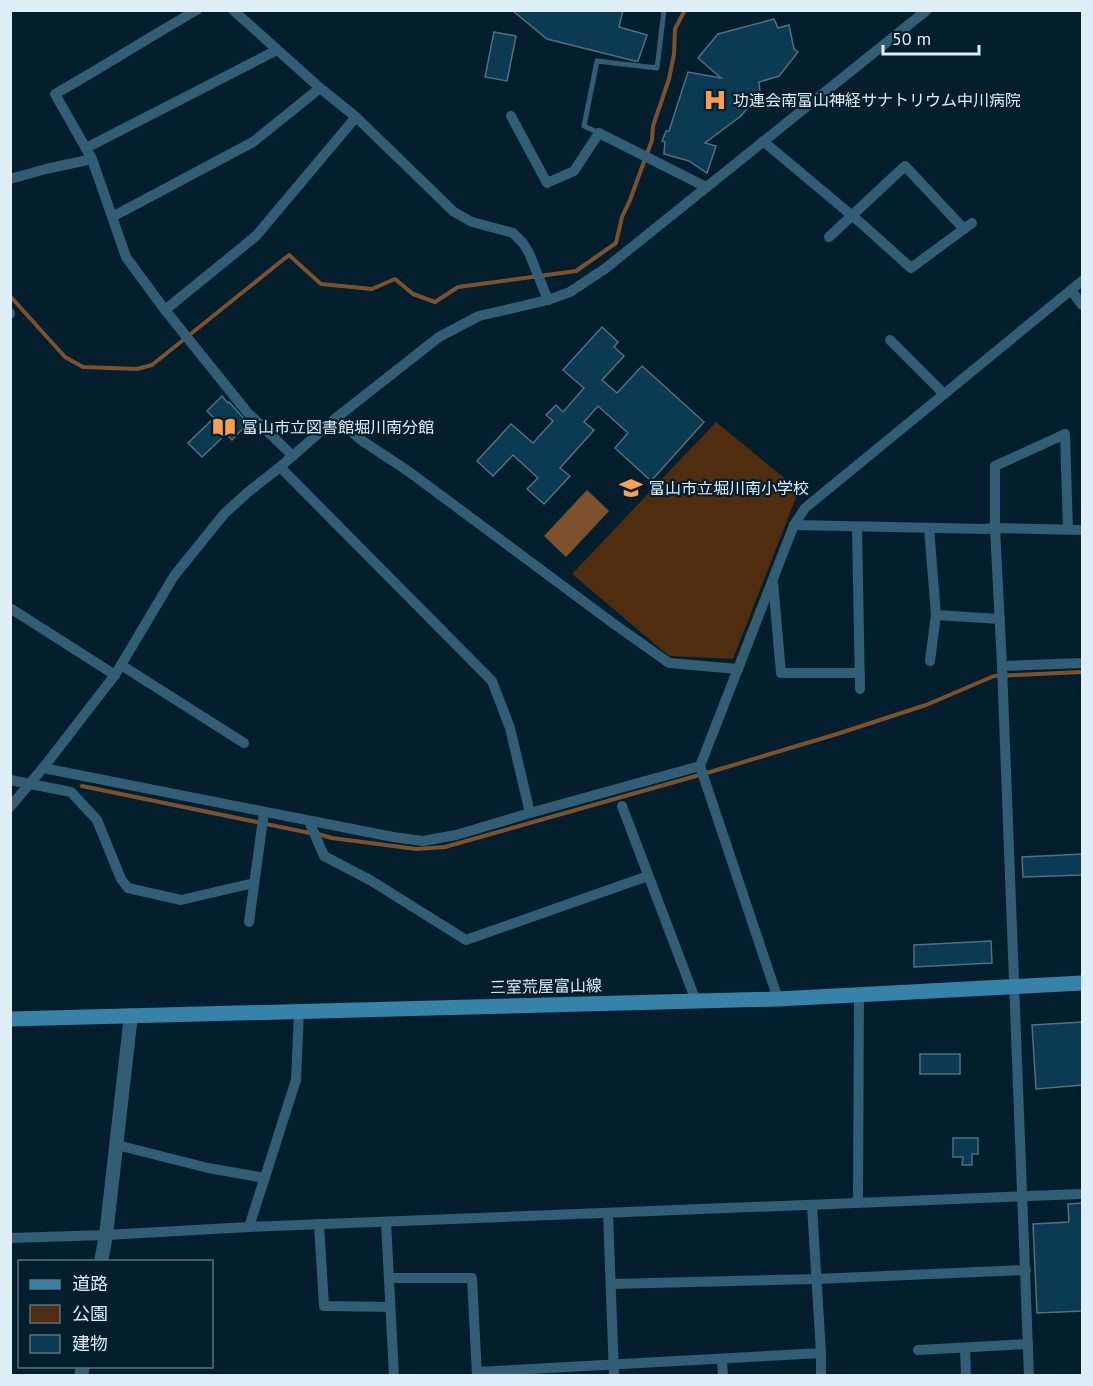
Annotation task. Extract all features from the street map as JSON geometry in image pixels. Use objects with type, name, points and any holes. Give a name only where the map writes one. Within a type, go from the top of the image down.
[{"type":"main road","name":"三室荒屋富山線","points":[[10,1019],[778,999],[1083,982]]},
{"type":"street","points":[[196,10],[55,94],[92,159],[126,257],[165,310],[248,412],[293,456]]},
{"type":"street","points":[[232,10],[356,117],[454,212],[472,222],[513,233],[530,253],[548,300]]},
{"type":"street","points":[[10,807],[118,670],[174,576],[224,514],[247,493],[336,418],[439,337],[479,316],[548,300],[570,292],[606,268],[927,10]]},
{"type":"street","points":[[86,148],[277,50]]},
{"type":"street","points":[[112,217],[252,142],[320,88]]},
{"type":"street","points":[[511,116],[547,183],[574,171],[599,133],[706,187]]},
{"type":"street","points":[[165,310],[256,236],[356,117]]},
{"type":"street","points":[[763,141],[852,216],[910,268],[968,226],[905,166],[852,216],[829,237]]},
{"type":"street","points":[[10,179],[92,159]]},
{"type":"street","points":[[778,999],[700,766],[794,525],[805,508],[1083,281]]},
{"type":"street","points":[[1071,290],[1083,305]]},
{"type":"street","points":[[890,340],[944,394]]},
{"type":"street","points":[[336,418],[361,440],[408,471],[669,663],[738,669]]},
{"type":"street","points":[[1029,1376],[995,528],[995,466],[1065,434],[1068,530]]},
{"type":"street","points":[[280,467],[492,681],[510,728],[530,813]]},
{"type":"street","points":[[794,525],[1083,530]]},
{"type":"street","points":[[857,527],[860,689]]},
{"type":"street","points":[[929,528],[936,615],[930,662]]},
{"type":"street","points":[[773,580],[781,673],[860,673]]},
{"type":"street","points":[[10,608],[244,742]]},
{"type":"street","points":[[936,615],[1000,619]]},
{"type":"street","points":[[1002,666],[1083,663]]},
{"type":"street","points":[[43,768],[309,821],[423,841],[456,835],[700,766]]},
{"type":"street","points":[[10,780],[72,792],[98,820],[121,879],[128,888],[181,900],[254,883]]},
{"type":"street","points":[[622,806],[696,1001]]},
{"type":"street","points":[[249,922],[264,812]]},
{"type":"street","points":[[309,821],[324,856],[370,880],[466,940],[648,876]]},
{"type":"street","points":[[858,1203],[859,995]]},
{"type":"street","points":[[249,1227],[296,1080],[299,1011]]},
{"type":"street","points":[[101,1260],[132,1015]]},
{"type":"street","points":[[117,1145],[208,1168],[265,1178]]},
{"type":"street","points":[[10,1238],[1083,1194]]},
{"type":"street","points":[[812,1206],[822,1376]]},
{"type":"street","points":[[608,1214],[614,1376]]},
{"type":"street","points":[[386,1222],[394,1376]]},
{"type":"street","points":[[319,1224],[324,1306],[390,1307]]},
{"type":"street","points":[[611,1284],[816,1280],[1026,1270]]},
{"type":"street","points":[[389,1278],[472,1278],[477,1374],[821,1353]]},
{"type":"street","points":[[918,1350],[1028,1344]]},
{"type":"street","points":[[966,1348],[966,1376]]},
{"type":"street","points":[[722,1359],[723,1376]]},
{"type":"lane","points":[[599,133],[584,126],[597,61],[657,68],[664,10]]},
{"type":"green space","points":[[716,422],[799,490],[733,659],[669,656],[572,574]]},
{"type":"shaded area","points":[[587,490],[609,511],[566,557],[544,536]]},
{"type":"building","points":[[512,10],[623,10],[619,27],[647,35],[638,61],[635,61],[547,39]]},
{"type":"building","name":"功連会南富山神経サナトリウム中川病院","points":[[774,19],[778,28],[789,25],[794,49],[798,52],[779,76],[759,82],[760,92],[752,95],[750,105],[741,116],[705,143],[716,146],[707,173],[689,161],[664,154],[665,142],[662,141],[666,131],[669,131],[688,72],[721,78],[698,58],[718,34]]},
{"type":"building","points":[[494,32],[516,36],[507,81],[485,77]]},
{"type":"building","points":[[602,327],[618,342],[614,347],[624,356],[602,380],[617,393],[642,366],[704,422],[651,481],[615,448],[628,433],[598,406],[584,422],[594,430],[560,468],[570,476],[544,504],[527,489],[538,478],[513,455],[493,476],[477,461],[511,424],[533,443],[553,421],[546,415],[556,405],[563,412],[584,388],[563,370]]},
{"type":"building","name":"富山市立図書館堀川南分館","points":[[222,396],[248,423],[232,440],[226,434],[202,457],[188,443],[214,418],[207,411]]},
{"type":"building","points":[[1083,854],[1083,875],[1023,877],[1022,857]]},
{"type":"building","points":[[991,941],[992,963],[914,967],[914,945]]},
{"type":"building","points":[[1083,1022],[1083,1085],[1036,1089],[1032,1025]]},
{"type":"building","points":[[920,1054],[960,1054],[960,1074],[920,1074]]},
{"type":"building","points":[[953,1138],[978,1138],[978,1154],[972,1154],[972,1165],[962,1165],[963,1157],[953,1157]]},
{"type":"building","points":[[1083,1203],[1083,1311],[1037,1313],[1033,1224],[1069,1222],[1068,1204]]},
{"type":"waterway","points":[[10,296],[65,357],[83,367],[137,369],[152,365],[289,255],[321,284],[372,289],[395,279],[413,294],[435,302],[458,287],[576,271],[616,243],[622,217],[652,140],[653,126],[669,79],[674,54],[675,29],[685,10]]},
{"type":"waterway","points":[[318,834],[332,838],[416,849],[445,847],[837,734],[926,705],[994,676],[1082,672]]},
{"type":"waterway","points":[[82,786],[310,833]]},
{"type":"place","name":"功連会南富山神経サナトリウム中川病院","points":[[715,100]]},
{"type":"place","name":"富山市立図書館堀川南分館","points":[[224,427]]},
{"type":"place","name":"富山市立堀川南小学校","points":[[631,488]]}]
